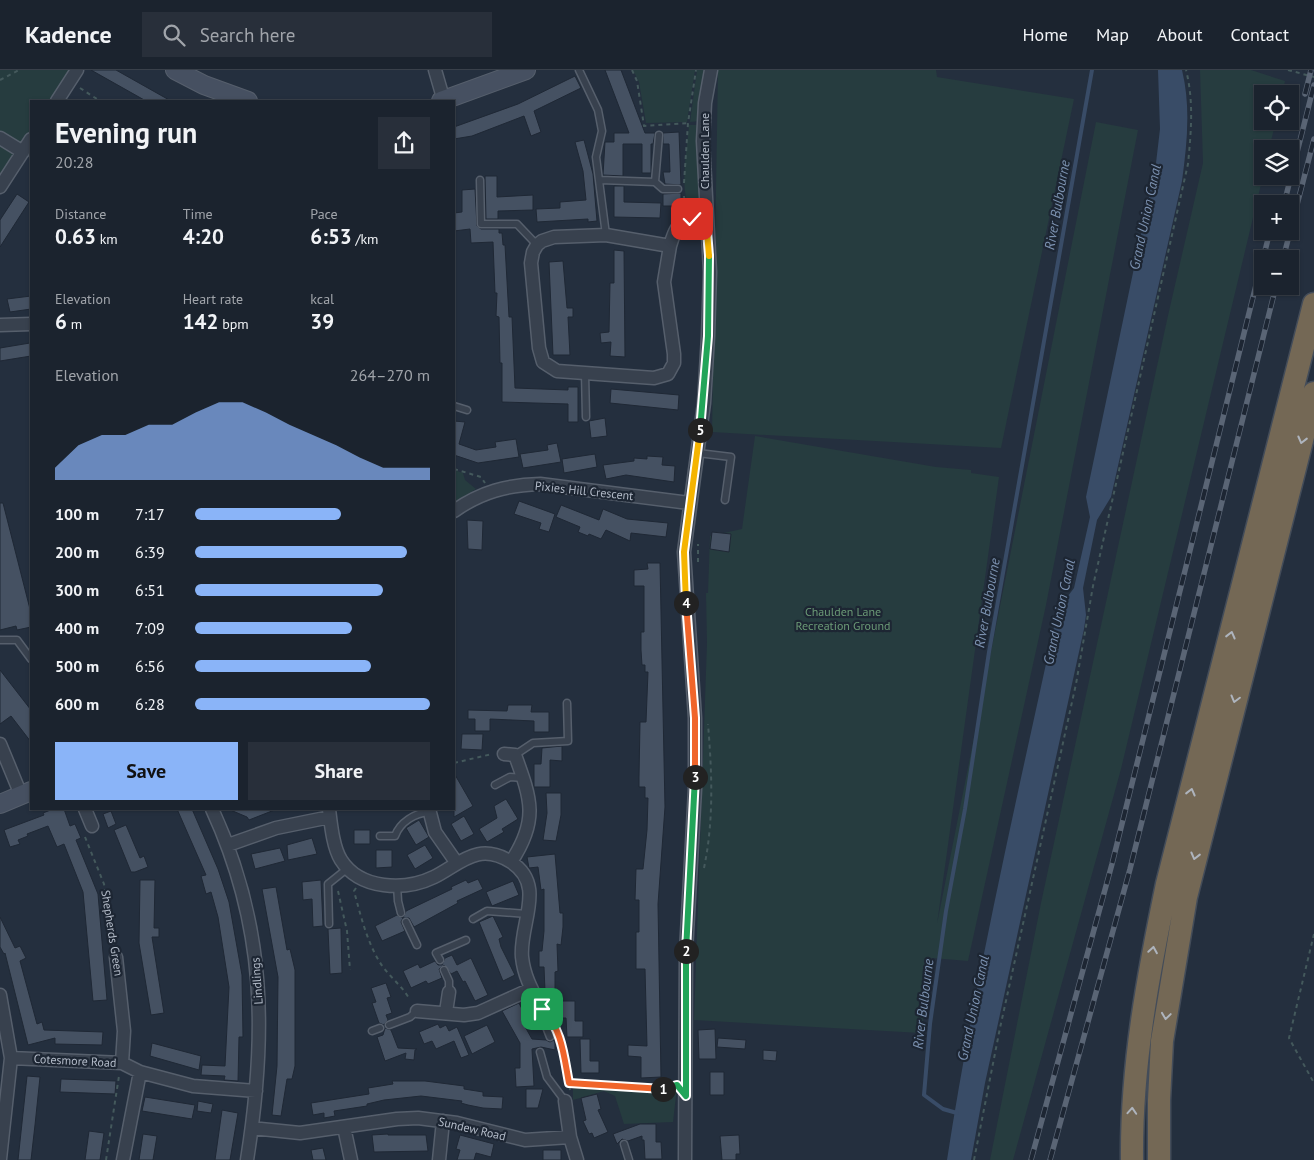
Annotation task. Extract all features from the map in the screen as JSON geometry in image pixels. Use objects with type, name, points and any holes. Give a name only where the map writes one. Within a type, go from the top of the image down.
[{"type":"highway","points":[[1132,1160],[1131,1120],[1136,1054],[1155,941],[1167,884],[1314,304]]},
{"type":"highway","points":[[1159,1160],[1159,1100],[1162,1041],[1186,897],[1314,393]]},
{"type":"street","points":[[58,100],[77,70]]},
{"type":"street","points":[[174,70],[204,85],[245,100]]},
{"type":"street","points":[[435,70],[442,100]]},
{"type":"street","points":[[445,100],[526,70]]},
{"type":"street","name":"Chaulden Lane","points":[[685,1160],[686,951],[695,789],[695,718],[684,552],[689,503],[698,453],[708,336],[710,272],[706,218],[704,122],[711,70]]},
{"type":"street","points":[[0,138],[22,152]]},
{"type":"street","points":[[0,187],[30,140]]},
{"type":"street","points":[[670,246],[606,235],[554,236],[537,245],[533,252],[531,263],[540,356],[550,368],[557,371],[654,378],[668,374],[672,370],[674,354],[664,282],[670,246],[678,225],[692,219],[706,218]]},
{"type":"street","points":[[0,325],[30,324]]},
{"type":"street","name":"Pixies Hill Crescent","points":[[455,510],[488,491],[540,484],[689,503]]},
{"type":"street","points":[[0,744],[26,793],[0,804]]},
{"type":"street","points":[[510,755],[524,778],[528,791],[530,819],[528,829],[511,862]]},
{"type":"street","points":[[85,810],[92,826]]},
{"type":"street","name":"Lindlings","points":[[212,810],[228,845],[250,922],[256,960],[259,1026],[256,1091],[247,1160]]},
{"type":"street","points":[[429,810],[435,832],[456,862]]},
{"type":"street","points":[[228,845],[276,828],[329,813],[337,849],[348,868],[360,878],[380,885],[397,885],[434,877],[456,862],[478,854],[511,862],[527,882],[530,902],[522,936],[524,973],[542,1009]]},
{"type":"street","name":"Shepherds Green","points":[[116,957],[124,1031],[122,1064]]},
{"type":"street","points":[[417,1011],[478,1013],[531,989]]},
{"type":"street","points":[[446,1012],[449,992]]},
{"type":"street","points":[[0,995],[11,1058],[3,1098],[0,1158]]},
{"type":"street","name":"Cotesmore Road","points":[[11,1058],[122,1064],[140,1072],[193,1086],[256,1091]]},
{"type":"street","points":[[123,1160],[140,1072]]},
{"type":"street","points":[[565,1101],[570,1138],[577,1160]]},
{"type":"street","name":"Sundew Road","points":[[252,1128],[300,1133],[397,1118],[442,1121],[525,1140],[570,1138]]},
{"type":"street","points":[[439,1160],[442,1121]]},
{"type":"street","points":[[344,1127],[351,1160]]},
{"type":"lane","points":[[579,70],[598,110],[602,131],[596,156],[606,235]]},
{"type":"lane","points":[[655,182],[659,135]]},
{"type":"lane","points":[[480,180],[481,224],[517,224],[537,245]]},
{"type":"lane","points":[[600,180],[655,182],[663,189],[678,189]]},
{"type":"lane","points":[[586,373],[586,417]]},
{"type":"lane","points":[[455,406],[468,410]]},
{"type":"lane","points":[[698,453],[731,457],[725,500]]},
{"type":"lane","points":[[0,640],[17,640],[30,658]]},
{"type":"lane","points":[[510,755],[533,743],[568,741],[567,703]]},
{"type":"lane","points":[[495,785],[510,777],[524,778]]},
{"type":"lane","points":[[380,836],[395,836],[398,829],[418,813],[429,810]]},
{"type":"lane","points":[[329,924],[328,884],[348,868]]},
{"type":"lane","points":[[397,885],[401,913]]},
{"type":"lane","points":[[473,919],[487,911],[527,914]]},
{"type":"lane","points":[[406,922],[417,945]]},
{"type":"lane","points":[[440,960],[436,953],[466,940]]},
{"type":"lane","points":[[444,970],[449,981],[449,992]]},
{"type":"lane","points":[[542,1009],[543,1019],[550,1037]]},
{"type":"lane","points":[[542,1009],[555,1026],[562,1046]]},
{"type":"lane","points":[[389,1025],[410,1017],[417,1011]]},
{"type":"lane","points":[[372,1031],[380,1028]]},
{"type":"lane","points":[[540,1052],[548,1077],[565,1101]]},
{"type":"lane","points":[[624,1144],[629,1160]]},
{"type":"path","points":[[0,80],[18,70]]},
{"type":"path","points":[[632,70],[637,81],[644,126],[704,122]]},
{"type":"path","points":[[692,219],[685,207],[684,179],[688,123],[696,70]]},
{"type":"path","points":[[974,1160],[1000,1028],[1076,684],[1093,586],[1188,164],[1191,100],[1186,70]]},
{"type":"path","points":[[1288,70],[1314,77]]},
{"type":"path","points":[[70,82],[98,100]]},
{"type":"path","points":[[455,469],[481,477],[488,491]]},
{"type":"path","points":[[455,763],[493,754],[510,755]]},
{"type":"path","name":"Shepherds Green","points":[[92,826],[85,837],[104,884],[111,936],[116,957]]},
{"type":"path","points":[[335,878],[347,931],[350,970]]},
{"type":"path","points":[[360,878],[354,891],[362,920],[376,955],[384,968],[403,988],[417,1011]]},
{"type":"path","points":[[1314,934],[1288,1038],[1314,1082]]},
{"type":"path","points":[[562,1046],[570,1094],[565,1101]]},
{"type":"path","points":[[106,1160],[122,1064]]},
{"type":"path","points":[[569,1083],[668,1089],[677,1085],[686,1096]]},
{"type":"green space","points":[[0,70],[72,70],[52,100],[30,100],[30,132],[0,178]]},
{"type":"green space","points":[[633,70],[695,70],[687,122],[646,123],[639,82]]},
{"type":"green space","points":[[697,70],[706,70],[699,121],[690,122]]},
{"type":"green space","points":[[718,70],[936,70],[937,77],[1074,99],[1001,448],[712,432]]},
{"type":"green space","points":[[1200,70],[1251,70],[1285,81],[1284,85],[1254,85],[1254,130],[1274,130],[1271,140],[1254,140],[1254,185],[1261,185],[1258,195],[1254,195],[1254,214],[1121,769],[1013,1160],[990,1160],[1041,903],[1167,320],[1203,163]]},
{"type":"green space","name":"Chaulden Lane Recreation Ground","points":[[1096,122],[1138,130],[1046,605],[968,961],[932,958],[921,1033],[694,1020],[707,643],[706,593],[708,593],[710,536],[742,529],[755,436],[936,467],[971,470],[971,473],[999,477],[937,924]]},
{"type":"green space","points":[[689,125],[698,125],[697,160],[702,214],[689,204],[686,197],[684,177]]},
{"type":"green space","points":[[455,470],[463,473],[465,480],[476,489],[455,501]]},
{"type":"green space","points":[[581,1084],[666,1091],[677,1087],[673,1122],[624,1124],[615,1096],[604,1091],[573,1100],[573,1087]]},
{"type":"water","name":"Grand Union Canal","points":[[1158,70],[1182,70],[1185,84],[1187,139],[1182,181],[1111,497],[1097,520],[1083,588],[1086,615],[1084,629],[985,1083],[971,1160],[947,1160],[970,1024],[1056,618],[1062,604],[1074,588],[1090,517],[1086,497],[1156,163],[1160,129]]},
{"type":"building","points":[[91,70],[116,70],[169,100],[144,100]]},
{"type":"building","points":[[605,70],[621,70],[645,133],[655,133],[653,144],[651,144],[651,173],[642,173],[642,144],[623,144],[623,176],[603,175],[605,142],[614,142],[614,133],[629,133]]},
{"type":"building","points":[[575,76],[581,88],[534,111],[541,132],[531,136],[524,116],[472,136],[455,139],[455,127],[518,104]]},
{"type":"building","points":[[679,132],[681,185],[665,184],[663,172],[670,172],[669,144],[663,144],[663,133]]},
{"type":"building","points":[[584,140],[593,174],[597,221],[588,222],[588,219],[537,222],[536,209],[560,208],[560,202],[586,200],[583,171],[575,142]]},
{"type":"building","points":[[485,176],[497,176],[497,197],[533,195],[533,210],[498,211],[498,219],[486,219]]},
{"type":"building","points":[[614,186],[624,186],[624,202],[661,203],[660,218],[614,217]]},
{"type":"building","points":[[475,189],[477,226],[481,229],[499,229],[499,233],[502,233],[503,245],[505,245],[509,317],[512,317],[515,388],[568,390],[568,387],[578,387],[578,422],[568,422],[568,404],[502,402],[502,363],[500,363],[499,317],[496,316],[497,293],[495,293],[493,242],[471,243],[470,229],[455,231],[455,213],[462,212],[462,190]]},
{"type":"building","points":[[681,193],[681,206],[663,206],[663,194]]},
{"type":"building","points":[[17,194],[29,202],[0,247],[0,220]]},
{"type":"building","points":[[614,250],[624,251],[625,357],[610,356],[611,342],[601,343],[600,333],[609,332],[610,283],[614,283]]},
{"type":"building","points":[[563,261],[567,308],[573,308],[573,317],[568,317],[570,355],[553,355],[549,262]]},
{"type":"building","points":[[30,296],[30,309],[10,312],[7,299]]},
{"type":"building","points":[[30,343],[30,356],[0,361],[0,348]]},
{"type":"building","points":[[611,389],[679,395],[678,410],[610,403]]},
{"type":"building","points":[[605,418],[607,436],[591,438],[589,421]]},
{"type":"building","points":[[455,421],[465,422],[459,444],[476,450],[496,447],[495,442],[516,439],[519,457],[478,463],[455,455]]},
{"type":"building","points":[[557,443],[561,462],[523,468],[520,454],[548,450],[547,445]]},
{"type":"building","points":[[595,454],[597,467],[564,473],[562,459]]},
{"type":"building","points":[[647,456],[663,457],[662,465],[675,466],[674,482],[626,475],[606,479],[603,465],[634,461],[634,458],[647,459]]},
{"type":"building","points":[[519,501],[555,514],[549,532],[539,529],[541,523],[514,514]]},
{"type":"building","points":[[0,503],[3,503],[30,609],[30,627],[17,630],[16,626],[0,630]]},
{"type":"building","points":[[561,505],[599,520],[603,509],[627,519],[668,523],[666,537],[631,533],[630,541],[606,530],[601,539],[589,534],[588,536],[578,532],[580,527],[556,517]]},
{"type":"building","points":[[467,520],[483,521],[482,550],[468,549]]},
{"type":"building","points":[[712,532],[731,534],[729,552],[710,549]]},
{"type":"building","points":[[647,563],[660,563],[665,807],[658,904],[661,1077],[641,1078],[641,1057],[628,1056],[628,1045],[647,1046],[645,969],[636,969],[636,932],[639,932],[639,900],[635,900],[636,869],[643,869],[647,830],[648,798],[645,798],[645,787],[639,787],[639,777],[640,722],[646,722],[648,672],[645,672],[645,665],[642,665],[641,650],[641,632],[644,632],[644,586],[634,586],[634,570],[648,569]]},
{"type":"building","points":[[0,670],[30,709],[30,741],[11,716],[0,724]]},
{"type":"building","points":[[508,705],[532,705],[531,712],[549,712],[549,732],[534,732],[534,721],[490,719],[490,731],[475,731],[475,719],[468,719],[468,710],[507,711]]},
{"type":"building","points":[[462,734],[483,734],[482,750],[461,749]]},
{"type":"building","points":[[562,746],[562,761],[550,760],[550,787],[534,787],[534,764],[541,764],[542,748]]},
{"type":"building","points":[[455,775],[473,806],[454,817],[455,810]]},
{"type":"building","points":[[546,793],[561,793],[561,815],[556,841],[543,840],[547,813]]},
{"type":"building","points":[[506,799],[518,819],[502,829],[504,832],[487,842],[479,829],[497,818],[494,806]]},
{"type":"building","points":[[50,810],[64,810],[70,826],[75,824],[81,838],[76,840],[98,894],[107,1000],[93,1001],[83,892],[64,844],[57,847],[48,826],[27,834],[28,836],[18,840],[20,844],[10,847],[4,830],[44,815],[43,813]]},
{"type":"building","points":[[177,810],[192,810],[218,869],[229,902],[242,975],[243,1037],[239,1037],[238,1081],[224,1080],[225,1076],[201,1075],[202,1065],[225,1066],[229,987],[218,917],[211,892],[206,894],[201,876],[206,875]]},
{"type":"building","points":[[230,810],[274,810],[249,820],[247,817]]},
{"type":"building","points":[[111,811],[116,824],[108,828],[103,814]]},
{"type":"building","points":[[464,816],[474,834],[461,841],[451,824]]},
{"type":"building","points":[[419,820],[429,837],[416,845],[406,828]]},
{"type":"building","points":[[126,825],[140,858],[144,856],[148,867],[135,872],[131,872],[114,830]]},
{"type":"building","points":[[354,830],[370,830],[370,844],[354,844]]},
{"type":"building","points":[[312,838],[317,854],[288,860],[287,845]]},
{"type":"building","points":[[425,845],[433,858],[415,869],[407,855]]},
{"type":"building","points":[[280,848],[285,861],[255,869],[251,854]]},
{"type":"building","points":[[376,850],[392,850],[392,867],[376,868]]},
{"type":"building","points":[[555,854],[560,913],[563,913],[563,927],[561,945],[557,944],[558,971],[555,972],[555,991],[545,991],[544,967],[539,967],[539,951],[542,951],[544,931],[544,889],[541,890],[538,867],[529,868],[527,857]]},
{"type":"building","points":[[478,879],[483,889],[457,901],[458,903],[414,927],[409,918],[403,918],[406,911],[452,889],[451,887],[466,880],[468,883]]},
{"type":"building","points":[[140,880],[155,880],[154,928],[159,928],[159,937],[152,937],[164,1013],[151,1015],[139,943]]},
{"type":"building","points":[[321,880],[323,926],[313,927],[312,899],[303,900],[302,882]]},
{"type":"building","points":[[513,881],[519,895],[492,906],[486,892]]},
{"type":"building","points":[[276,887],[287,950],[290,949],[295,970],[295,1066],[292,1079],[287,1079],[281,1116],[272,1115],[277,1066],[278,977],[262,889]]},
{"type":"building","points":[[397,915],[403,918],[401,922],[405,931],[382,941],[375,926]]},
{"type":"building","points":[[493,916],[503,937],[499,939],[501,947],[515,975],[503,981],[479,922]]},
{"type":"building","points":[[0,917],[15,948],[20,946],[26,958],[20,961],[37,1024],[42,1022],[44,1030],[103,1032],[102,1045],[55,1044],[55,1038],[28,1045],[5,953],[0,947]]},
{"type":"building","points":[[341,928],[342,973],[330,974],[328,929]]},
{"type":"building","points":[[452,955],[457,965],[471,958],[488,995],[475,1001],[465,981],[463,982],[457,971],[451,974],[444,965],[439,969],[442,978],[428,984],[426,981],[411,988],[403,971],[418,964],[420,968],[435,961],[438,965],[442,965],[445,958]]},
{"type":"building","points":[[386,983],[391,997],[387,998],[392,1013],[386,1015],[388,1020],[384,1025],[379,1023],[372,1003],[376,1002],[371,988]]},
{"type":"building","points":[[560,1001],[575,1001],[575,1021],[583,1021],[583,1037],[567,1037],[566,1018],[561,1018]]},
{"type":"building","points":[[519,1003],[528,1021],[523,1023],[532,1039],[550,1042],[554,1040],[555,1044],[555,1050],[541,1047],[532,1049],[534,1086],[516,1087],[515,1068],[520,1068],[520,1043],[502,1011]]},
{"type":"building","points":[[438,1024],[440,1028],[446,1025],[449,1031],[457,1027],[469,1055],[461,1058],[454,1041],[436,1049],[432,1041],[424,1044],[419,1032]]},
{"type":"building","points":[[487,1025],[495,1042],[472,1054],[464,1036]]},
{"type":"building","points":[[385,1028],[391,1030],[398,1048],[417,1049],[415,1050],[414,1060],[405,1059],[406,1053],[385,1061],[377,1037],[383,1035]]},
{"type":"building","points":[[715,1029],[716,1059],[699,1059],[698,1030]]},
{"type":"building","points":[[718,1038],[746,1040],[745,1049],[717,1047]]},
{"type":"building","points":[[580,1039],[590,1039],[590,1061],[599,1061],[599,1073],[581,1073]]},
{"type":"building","points":[[152,1043],[201,1056],[199,1070],[150,1056]]},
{"type":"building","points":[[763,1050],[777,1051],[776,1061],[763,1060]]},
{"type":"building","points":[[710,1072],[724,1072],[724,1095],[710,1095]]},
{"type":"building","points":[[27,1076],[40,1077],[35,1125],[31,1160],[18,1160]]},
{"type":"building","points":[[61,1079],[116,1081],[115,1094],[60,1092]]},
{"type":"building","points":[[392,1081],[425,1081],[464,1086],[464,1089],[483,1092],[483,1096],[503,1097],[502,1109],[483,1108],[461,1103],[462,1101],[421,1096],[384,1100],[367,1104],[367,1106],[334,1111],[335,1116],[324,1118],[324,1113],[313,1115],[311,1103],[369,1094],[368,1088],[393,1084]]},
{"type":"building","points":[[526,1089],[543,1089],[538,1108],[526,1108]]},
{"type":"building","points":[[597,1094],[601,1109],[598,1110],[608,1132],[594,1138],[592,1133],[589,1134],[583,1121],[586,1120],[581,1098]]},
{"type":"building","points":[[145,1097],[195,1105],[192,1119],[142,1111]]},
{"type":"building","points":[[198,1101],[213,1104],[211,1113],[197,1111]]},
{"type":"building","points":[[222,1110],[238,1113],[230,1160],[215,1160]]},
{"type":"building","points":[[640,1124],[656,1124],[656,1142],[661,1142],[662,1159],[645,1159],[642,1136],[628,1141],[622,1139],[617,1144],[613,1134]]},
{"type":"building","points":[[89,1131],[104,1133],[100,1160],[85,1160]]},
{"type":"building","points":[[143,1134],[157,1136],[153,1160],[139,1160]]},
{"type":"building","points":[[372,1135],[426,1135],[428,1151],[374,1152]]},
{"type":"building","points":[[460,1135],[494,1144],[491,1157],[476,1153],[474,1160],[457,1160],[460,1150],[456,1149]]},
{"type":"building","points":[[739,1135],[740,1154],[736,1154],[736,1160],[722,1160],[720,1136]]},
{"type":"building","points":[[323,1148],[326,1160],[313,1160],[311,1150]]},
{"type":"building","points":[[543,1150],[561,1150],[561,1160],[543,1160]]},
{"type":"waterway","name":"River Bulbourne","points":[[957,1113],[943,1109],[924,1095],[930,1024],[946,911],[965,809],[989,652],[1092,70]]},
{"type":"railway","points":[[1305,94],[1311,70]]},
{"type":"railway","points":[[1286,195],[1314,85]]},
{"type":"railway","points":[[1285,250],[1314,139]]},
{"type":"railway","points":[[1265,250],[1268,240]]},
{"type":"railway","points":[[1031,1160],[1112,864],[1254,293]]},
{"type":"railway","points":[[1050,1160],[1130,869],[1274,295]]},
{"type":"route","points":[[542,1009],[560,1036],[569,1083],[668,1089],[674,1088],[677,1085],[686,1096],[686,951],[695,789],[695,718],[684,552],[689,503],[704,403],[710,272],[706,218],[692,219]]}]
